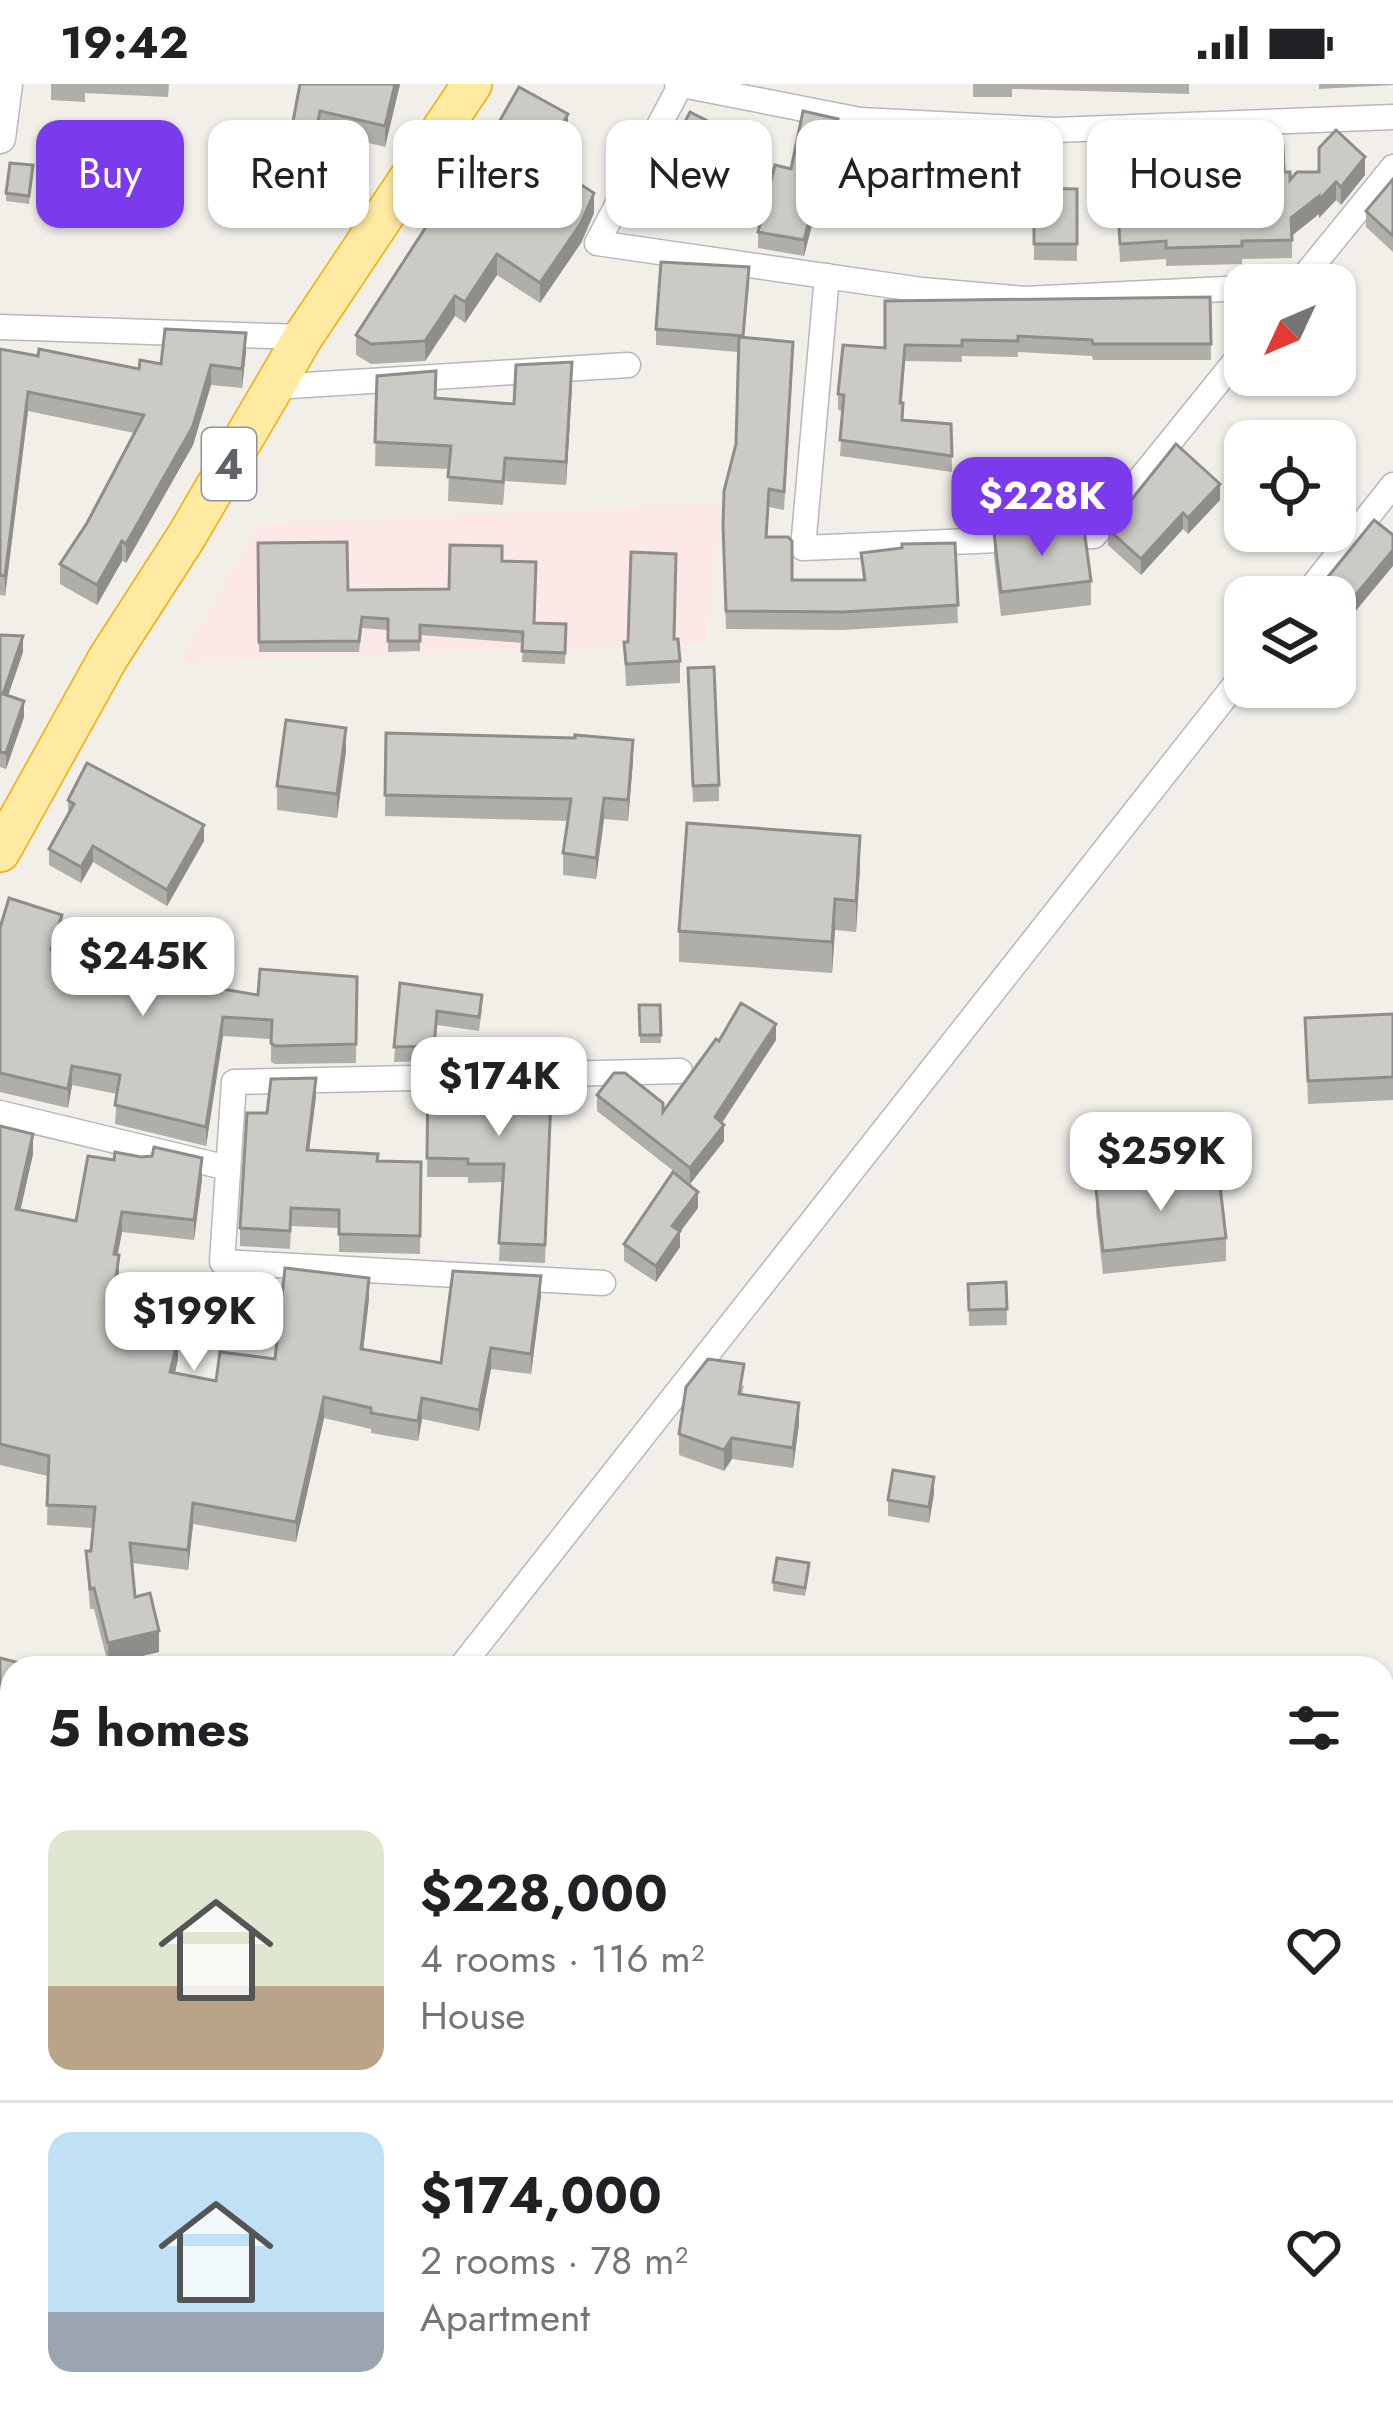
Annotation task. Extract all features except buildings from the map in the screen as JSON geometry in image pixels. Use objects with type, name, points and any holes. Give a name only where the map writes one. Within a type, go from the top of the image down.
[{"type":"highway","name":"4","points":[[0,852],[108,658],[187,537],[303,337],[472,84]]},
{"type":"street","points":[[0,138],[7,84]]},
{"type":"street","points":[[1224,289],[1025,299],[597,244],[679,84],[860,120],[1055,130],[1393,117]]},
{"type":"street","points":[[1314,264],[1393,167]]},
{"type":"street","points":[[827,276],[802,548],[1094,536],[1224,376]]},
{"type":"street","points":[[0,327],[303,337]]},
{"type":"street","points":[[274,387],[628,365]]},
{"type":"street","points":[[1321,576],[1393,484]]},
{"type":"street","points":[[469,1656],[1224,699]]},
{"type":"street","points":[[603,1283],[222,1262],[234,1082],[680,1071]]},
{"type":"street","points":[[0,1113],[228,1168]]},
{"type":"shaded area","points":[[722,503],[706,643],[179,662],[259,524]]}]
